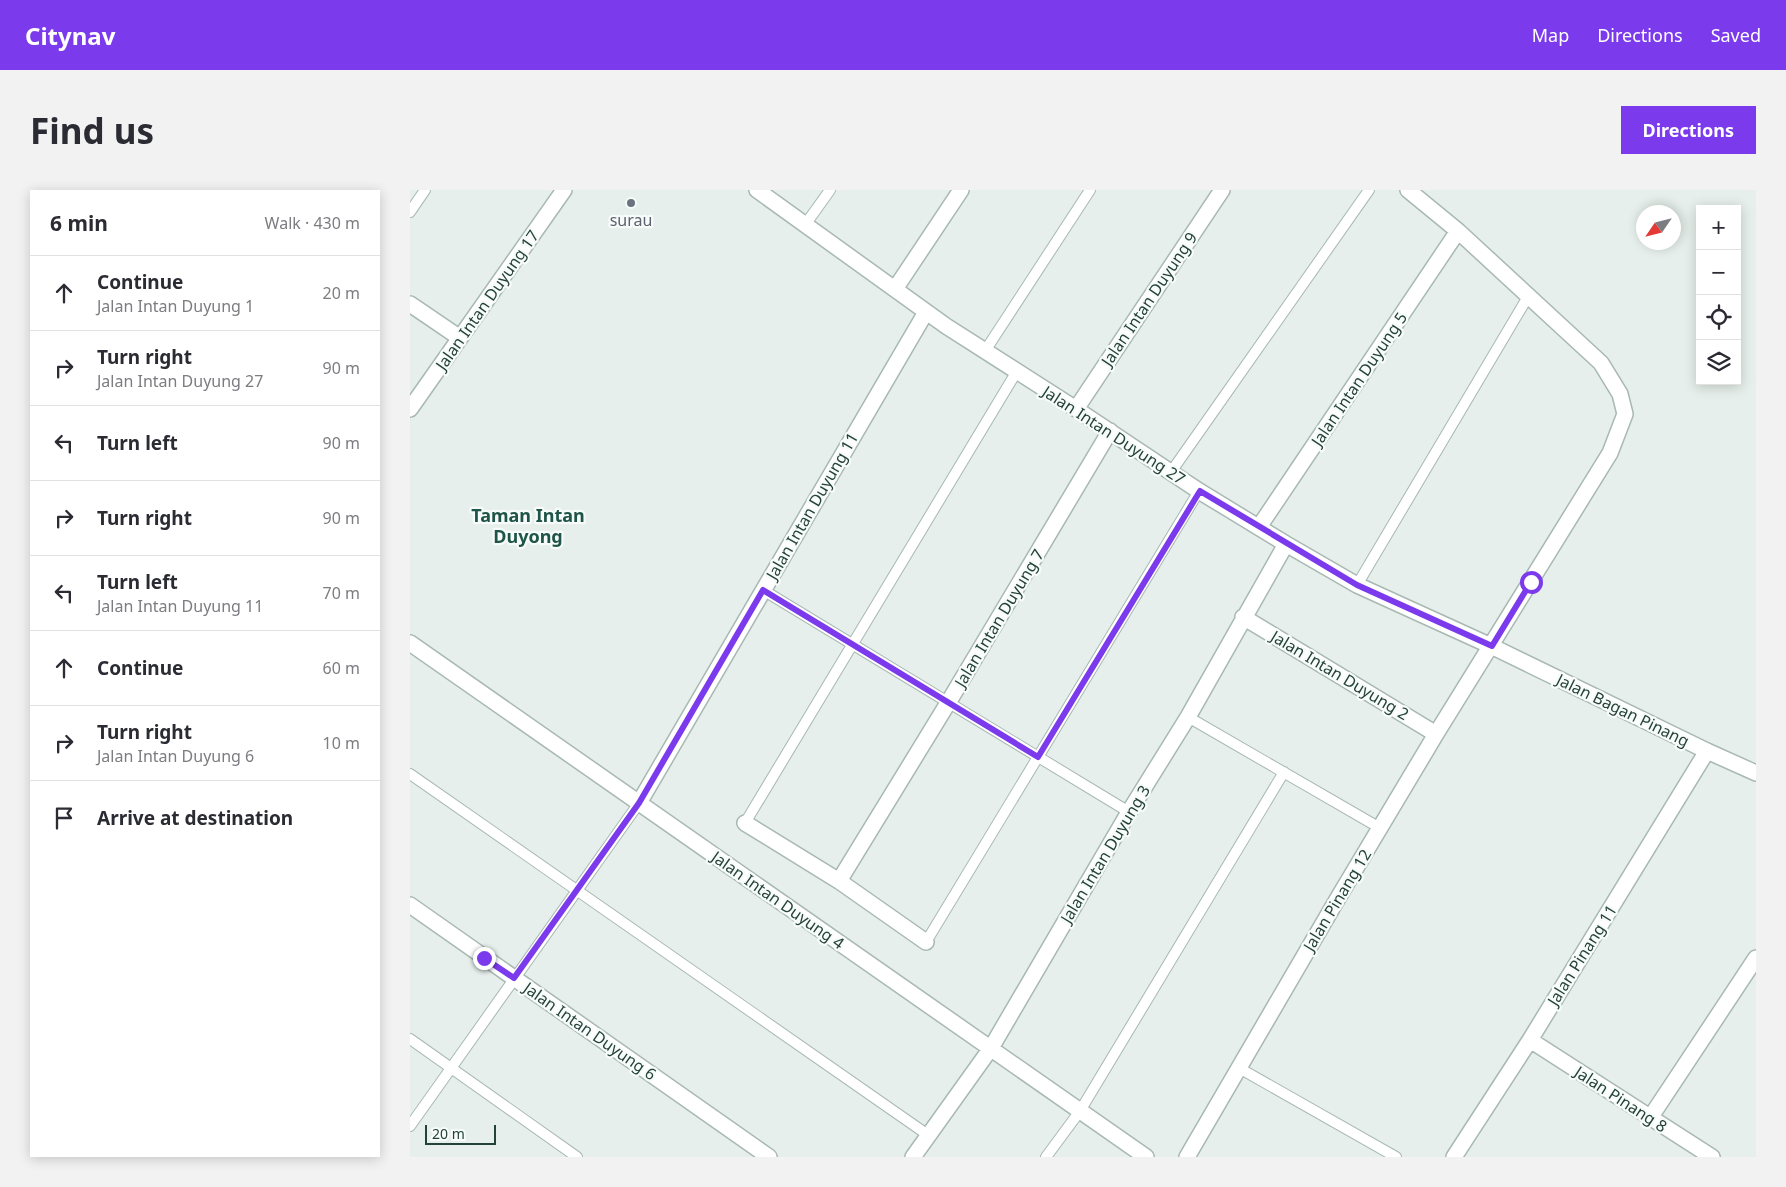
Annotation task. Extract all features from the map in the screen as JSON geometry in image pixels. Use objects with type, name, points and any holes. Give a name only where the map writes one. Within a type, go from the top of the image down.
[{"type":"street","name":"Jalan Intan Duyung 17","points":[[410,409],[564,190]]},
{"type":"street","name":"Jalan Intan Duyung 27","points":[[757,190],[926,312],[1200,491],[1357,585],[1492,646]]},
{"type":"street","points":[[895,289],[961,190]]},
{"type":"street","name":"Jalan Intan Duyung 9","points":[[1076,409],[1222,190]]},
{"type":"street","name":"Jalan Pinang 12","points":[[1187,1157],[1436,734],[1610,453],[1625,414],[1620,394],[1601,363],[1458,231],[1408,190]]},
{"type":"street","name":"Jalan Intan Duyung 5","points":[[1259,527],[1458,231]]},
{"type":"street","points":[[410,304],[460,338]]},
{"type":"street","name":"Jalan Intan Duyung 11","points":[[639,803],[926,312]]},
{"type":"street","name":"Jalan Intan Duyung 7","points":[[839,881],[948,703],[1110,431]]},
{"type":"street","name":"Jalan Intan Duyung 3","points":[[913,1157],[991,1048],[1129,812],[1188,717],[1286,544]]},
{"type":"street","name":"Jalan Intan Duyung 2","points":[[1243,617],[1436,734]]},
{"type":"street","name":"Jalan Intan Duyung 4","points":[[410,643],[1146,1157]]},
{"type":"street","name":"Jalan Bagan Pinang","points":[[1492,646],[1756,773]]},
{"type":"street","name":"Jalan Pinang 11","points":[[1454,1157],[1530,1040],[1707,751]]},
{"type":"street","points":[[745,823],[839,881],[926,942]]},
{"type":"street","name":"Jalan Intan Duyung 6","points":[[410,905],[769,1157]]},
{"type":"street","points":[[1650,1118],[1756,958]]},
{"type":"street","name":"Jalan Pinang 8","points":[[1530,1040],[1712,1157]]},
{"type":"lane","points":[[410,212],[425,190]]},
{"type":"lane","points":[[805,225],[830,190]]},
{"type":"lane","points":[[985,351],[1090,190]]},
{"type":"lane","points":[[1171,472],[1369,190]]},
{"type":"lane","points":[[1357,585],[1529,295]]},
{"type":"lane","points":[[745,823],[1017,371]]},
{"type":"lane","points":[[926,942],[1200,491]]},
{"type":"lane","points":[[763,590],[1129,812]]},
{"type":"lane","points":[[1188,717],[1380,828]]},
{"type":"lane","points":[[1046,1157],[1080,1111],[1284,772]]},
{"type":"lane","points":[[410,774],[928,1135]]},
{"type":"lane","points":[[410,1126],[639,803]]},
{"type":"lane","points":[[410,1040],[578,1157]]},
{"type":"lane","points":[[1239,1068],[1396,1157]]},
{"type":"place","name":"surau","points":[[631,203]]},
{"type":"district","name":"Taman Intan Duyong","points":[[528,525]]},
{"type":"route","points":[[484,958],[514,978],[639,803],[763,590],[1038,757],[1200,491],[1357,585],[1492,646],[1531,582]]}]
